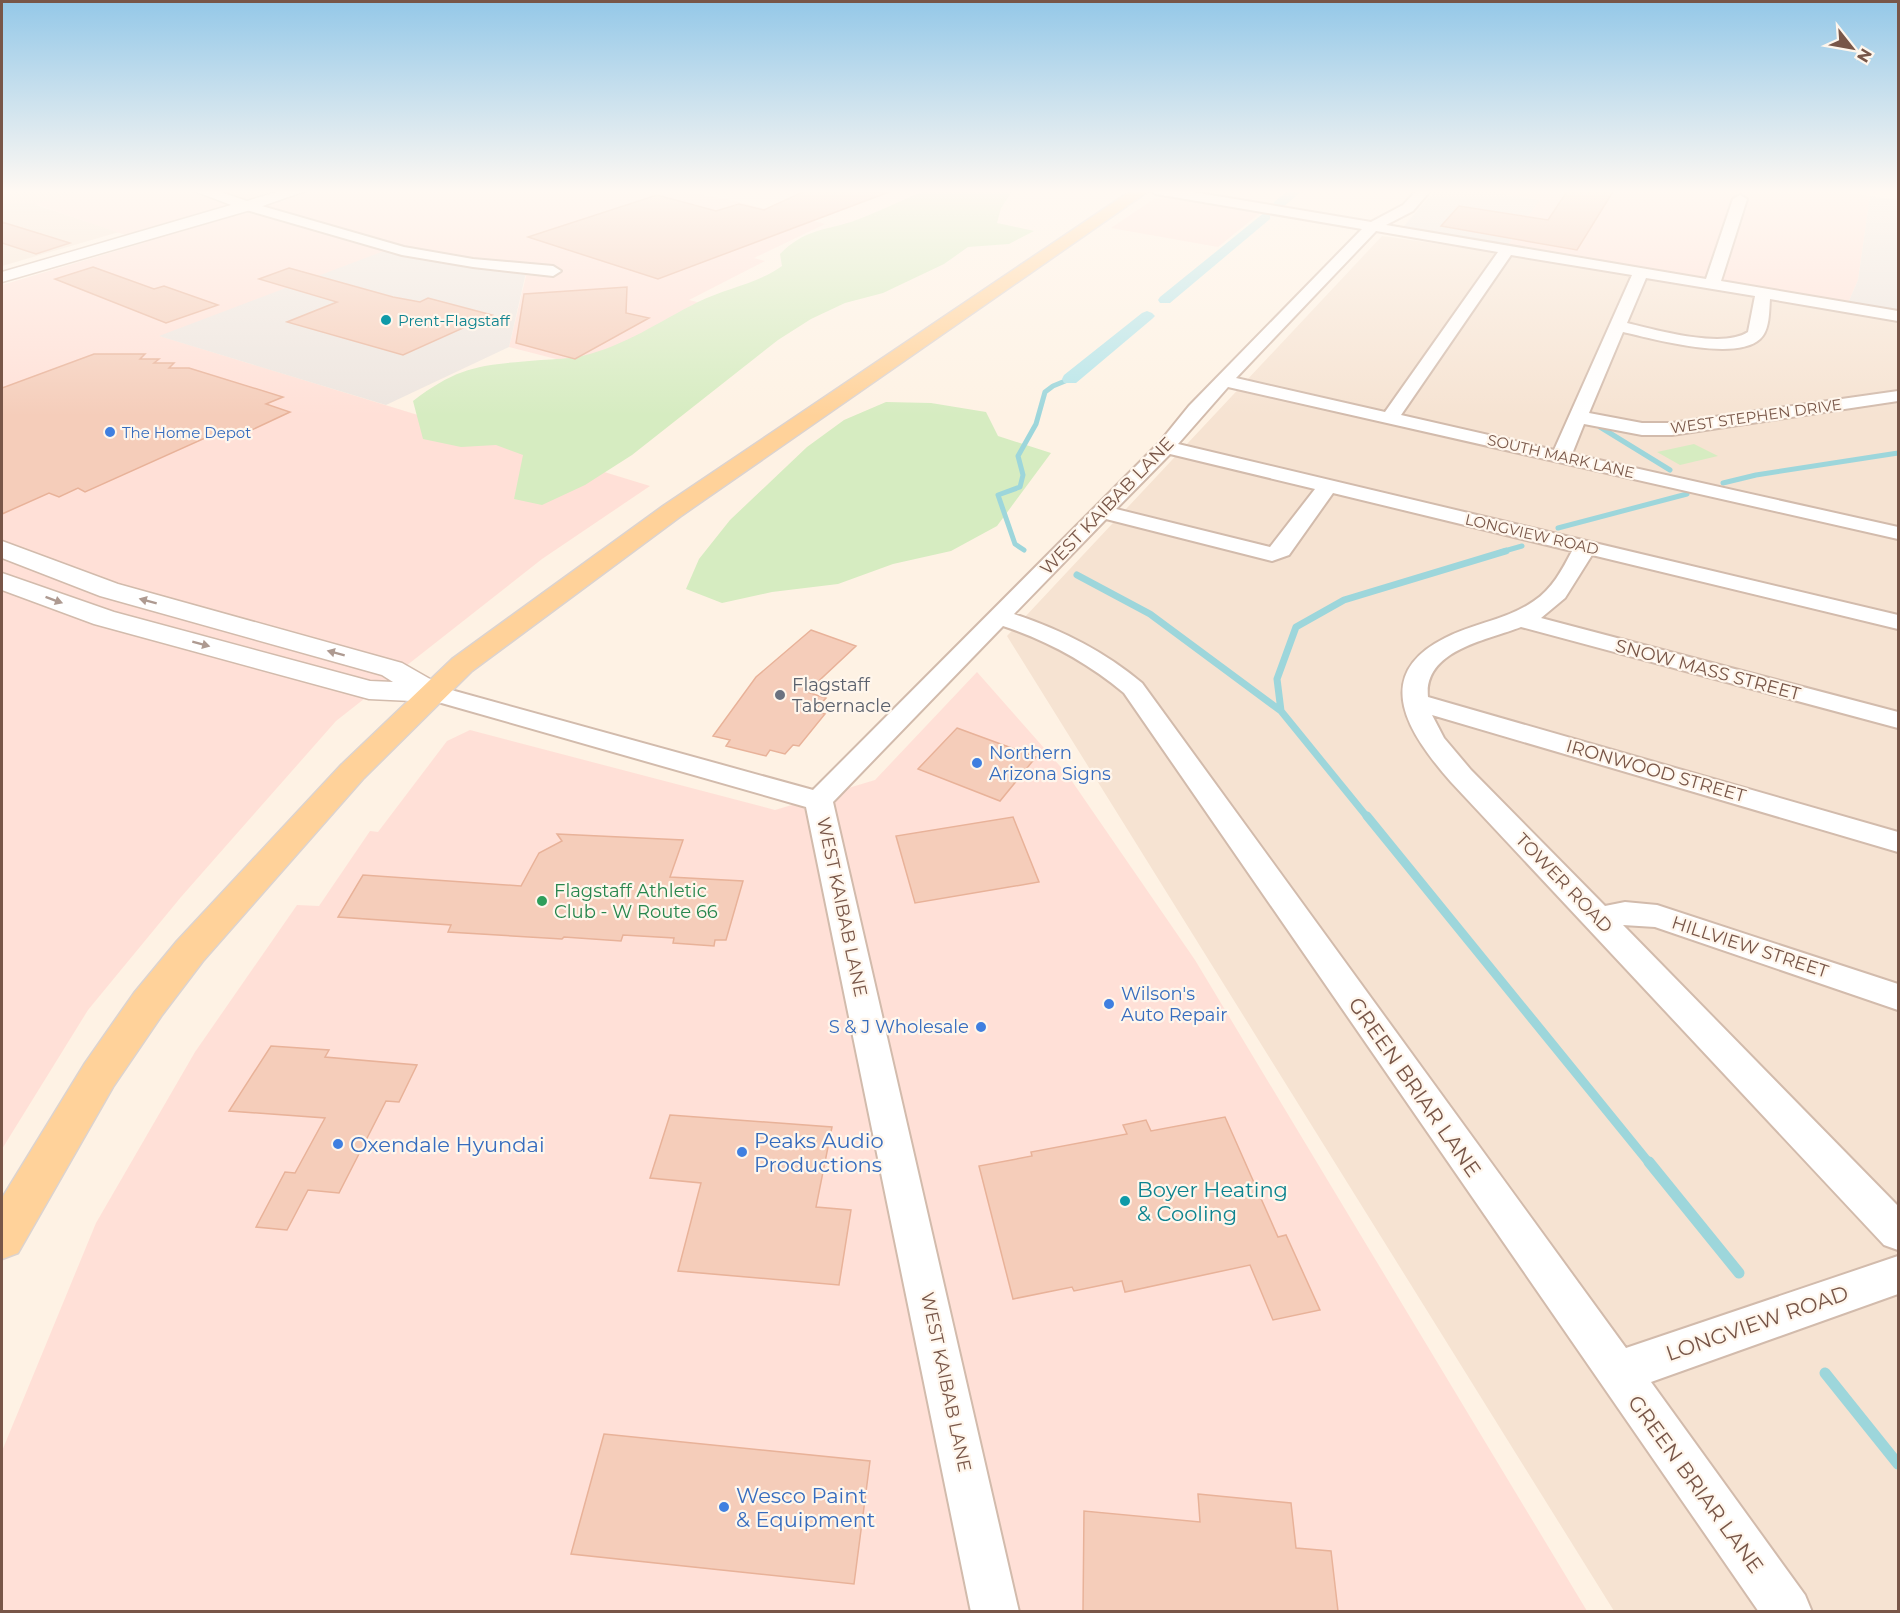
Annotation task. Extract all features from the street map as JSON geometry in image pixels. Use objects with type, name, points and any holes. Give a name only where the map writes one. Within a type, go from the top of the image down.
[{"type":"main road","points":[[2,1238],[99,1075],[148,1004],[190,951],[318,808],[462,665],[662,518],[1033,265]]},
{"type":"street","points":[[2,277],[43,265]]},
{"type":"street","points":[[502,265],[552,271]]},
{"type":"street","name":"WEST KAIBAB LANE","points":[[995,1611],[819,801],[843,772],[1166,447],[1224,381],[1335,265]]},
{"type":"street","points":[[1390,418],[1496,265]]},
{"type":"street","points":[[1600,265],[1899,316]]},
{"type":"street","points":[[1712,285],[1718,265]]},
{"type":"street","points":[[1561,456],[1641,272]]},
{"type":"street","points":[[1617,326],[1717,344],[1748,340],[1756,332],[1763,293]]},
{"type":"street","name":"SOUTH MARK LANE","points":[[1224,381],[1899,533]]},
{"type":"street","name":"WEST STEPHEN DRIVE","points":[[1578,417],[1642,429],[1672,429],[1899,396]]},
{"type":"street","name":"LONGVIEW ROAD","points":[[1166,447],[1899,621]]},
{"type":"street","points":[[1103,512],[1272,554],[1281,550],[1328,485]]},
{"type":"street","points":[[1414,701],[1414,684],[1424,666],[1437,653],[1453,644],[1518,620],[1541,608],[1568,583],[1585,547]]},
{"type":"street","points":[[2,549],[110,590],[392,669],[433,693]]},
{"type":"street","points":[[2,581],[104,618],[369,690],[433,693],[819,801]]},
{"type":"street","name":"GREEN BRIAR LANE","points":[[999,616],[1069,642],[1113,670],[1133,688],[1788,1611]]},
{"type":"street","name":"SNOW MASS STREET","points":[[1518,620],[1899,720]]},
{"type":"street","name":"IRONWOOD STREET","points":[[1414,701],[1899,842]]},
{"type":"street","name":"TOWER ROAD","points":[[1414,701],[1426,734],[1440,754],[1899,1232]]},
{"type":"street","name":"HILLVIEW STREET","points":[[1598,919],[1625,913],[1657,916],[1899,997]]},
{"type":"street","name":"LONGVIEW ROAD","points":[[1617,1373],[1818,1301],[1899,1275]]},
{"type":"shaded area","points":[[68,265],[757,265],[689,300],[716,307],[603,371],[509,347],[526,276],[160,336],[650,486],[542,559],[336,721],[181,897],[88,1010],[2,1149],[2,285]]},
{"type":"shaded area","points":[[346,265],[509,265],[527,268],[509,347],[386,405],[159,336]]},
{"type":"shaded area","points":[[1355,265],[1580,265],[1898,319],[1898,1611],[1614,1611],[1007,636]]},
{"type":"shaded area","points":[[1622,265],[1860,265],[1858,280],[1848,303]]},
{"type":"shaded area","points":[[1860,265],[1898,265],[1898,311],[1848,303],[1858,280]]},
{"type":"shaded area","points":[[977,672],[1067,774],[1195,960],[1587,1611],[2,1612],[2,1451],[96,1223],[195,1052],[297,905],[319,906],[370,831],[378,832],[447,741],[470,730],[775,810],[875,780]]},
{"type":"green space","points":[[941,265],[883,293],[845,303],[811,319],[778,340],[632,455],[585,485],[542,505],[514,499],[523,455],[496,445],[461,447],[423,439],[413,401],[445,380],[488,365],[577,357],[598,352],[698,302],[752,282],[782,266]]},
{"type":"green space","points":[[886,402],[931,403],[986,412],[998,436],[1051,453],[997,526],[951,551],[893,564],[838,584],[772,592],[722,603],[686,589],[699,559],[730,520],[807,447],[844,420]]},
{"type":"green space","points":[[1694,444],[1718,456],[1680,465],[1657,452]]},
{"type":"building","points":[[616,265],[694,265],[658,279]]},
{"type":"building","points":[[93,267],[154,289],[164,286],[218,305],[166,323],[55,279]]},
{"type":"building","name":"Prent-Flagstaff","points":[[289,268],[393,297],[420,302],[428,298],[492,315],[403,355],[287,322],[337,302],[259,279]]},
{"type":"building","points":[[627,287],[626,313],[649,318],[575,359],[516,343],[524,294]]},
{"type":"building","name":"The Home Depot","points":[[94,354],[145,354],[140,359],[159,359],[154,363],[174,363],[169,368],[189,368],[283,397],[266,404],[290,412],[241,435],[225,429],[85,492],[78,488],[59,497],[49,493],[2,514],[2,388]]},
{"type":"building","name":"Flagstaff Tabernacle","points":[[811,630],[856,646],[807,692],[826,698],[814,711],[825,714],[799,746],[793,745],[785,754],[770,750],[766,756],[726,746],[730,740],[713,736],[756,677]]},
{"type":"building","name":"Northern Arizona Signs","points":[[957,728],[1036,757],[1000,801],[918,769]]},
{"type":"building","points":[[1013,817],[1039,882],[915,903],[896,836]]},
{"type":"building","name":"Flagstaff Athletic Club - W Route 66","points":[[557,834],[683,840],[670,877],[743,881],[726,940],[715,940],[714,946],[673,943],[674,938],[623,935],[621,941],[564,937],[562,939],[448,932],[451,925],[338,917],[363,875],[521,886],[539,853],[562,841]]},
{"type":"building","name":"Oxendale Hyundai","points":[[271,1046],[329,1050],[325,1057],[417,1065],[399,1102],[386,1101],[339,1193],[308,1190],[287,1230],[256,1227],[285,1172],[295,1173],[325,1118],[229,1111]]},
{"type":"building","points":[[670,1115],[832,1127],[816,1207],[851,1210],[839,1285],[678,1271],[701,1183],[650,1178]]},
{"type":"building","name":"Boyer Heating & Cooling","points":[[1225,1117],[1278,1237],[1286,1235],[1320,1310],[1273,1320],[1250,1265],[1125,1292],[1122,1281],[1074,1291],[1072,1287],[1013,1299],[979,1166],[1032,1156],[1031,1152],[1127,1134],[1123,1125],[1146,1120],[1151,1131]]},
{"type":"building","name":"Wesco Paint & Equipment","points":[[604,1434],[870,1461],[854,1584],[571,1554]]},
{"type":"building","points":[[1198,1494],[1291,1503],[1296,1548],[1331,1551],[1338,1611],[1083,1611],[1084,1511],[1200,1522]]},
{"type":"waterway","points":[[1165,300],[1206,265]]},
{"type":"waterway","points":[[1070,379],[1147,316]]},
{"type":"waterway","points":[[1024,550],[1015,544],[998,495],[1020,487],[1023,475],[1018,456],[1036,424],[1045,392],[1070,379]]},
{"type":"waterway","points":[[1600,427],[1670,470]]},
{"type":"waterway","points":[[1723,483],[1756,475],[1898,453]]},
{"type":"waterway","points":[[1558,528],[1687,494]]},
{"type":"waterway","points":[[1501,552],[1522,546]]},
{"type":"waterway","points":[[1281,711],[1277,679],[1296,627],[1344,600],[1506,551]]},
{"type":"waterway","points":[[1077,575],[1150,614],[1281,711]]},
{"type":"waterway","points":[[1281,711],[1368,818]]},
{"type":"waterway","points":[[1367,816],[1650,1164]]},
{"type":"waterway","points":[[1649,1162],[1739,1273]]},
{"type":"waterway","points":[[1825,1373],[1898,1464]]},
{"type":"place","name":"Prent-Flagstaff","points":[[386,320]]},
{"type":"place","name":"The Home Depot","points":[[110,432]]},
{"type":"place","name":"Flagstaff Tabernacle","points":[[780,695]]},
{"type":"place","name":"Northern Arizona Signs","points":[[977,763]]},
{"type":"place","name":"Flagstaff Athletic Club - W Route 66","points":[[542,901]]},
{"type":"place","name":"Wilson's Auto Repair","points":[[1109,1004]]},
{"type":"place","name":"S & J Wholesale","points":[[981,1027]]},
{"type":"place","name":"Oxendale Hyundai","points":[[338,1144]]},
{"type":"place","name":"Peaks Audio Productions","points":[[742,1152]]},
{"type":"place","name":"Boyer Heating & Cooling","points":[[1125,1201]]},
{"type":"place","name":"Wesco Paint & Equipment","points":[[724,1507]]}]
